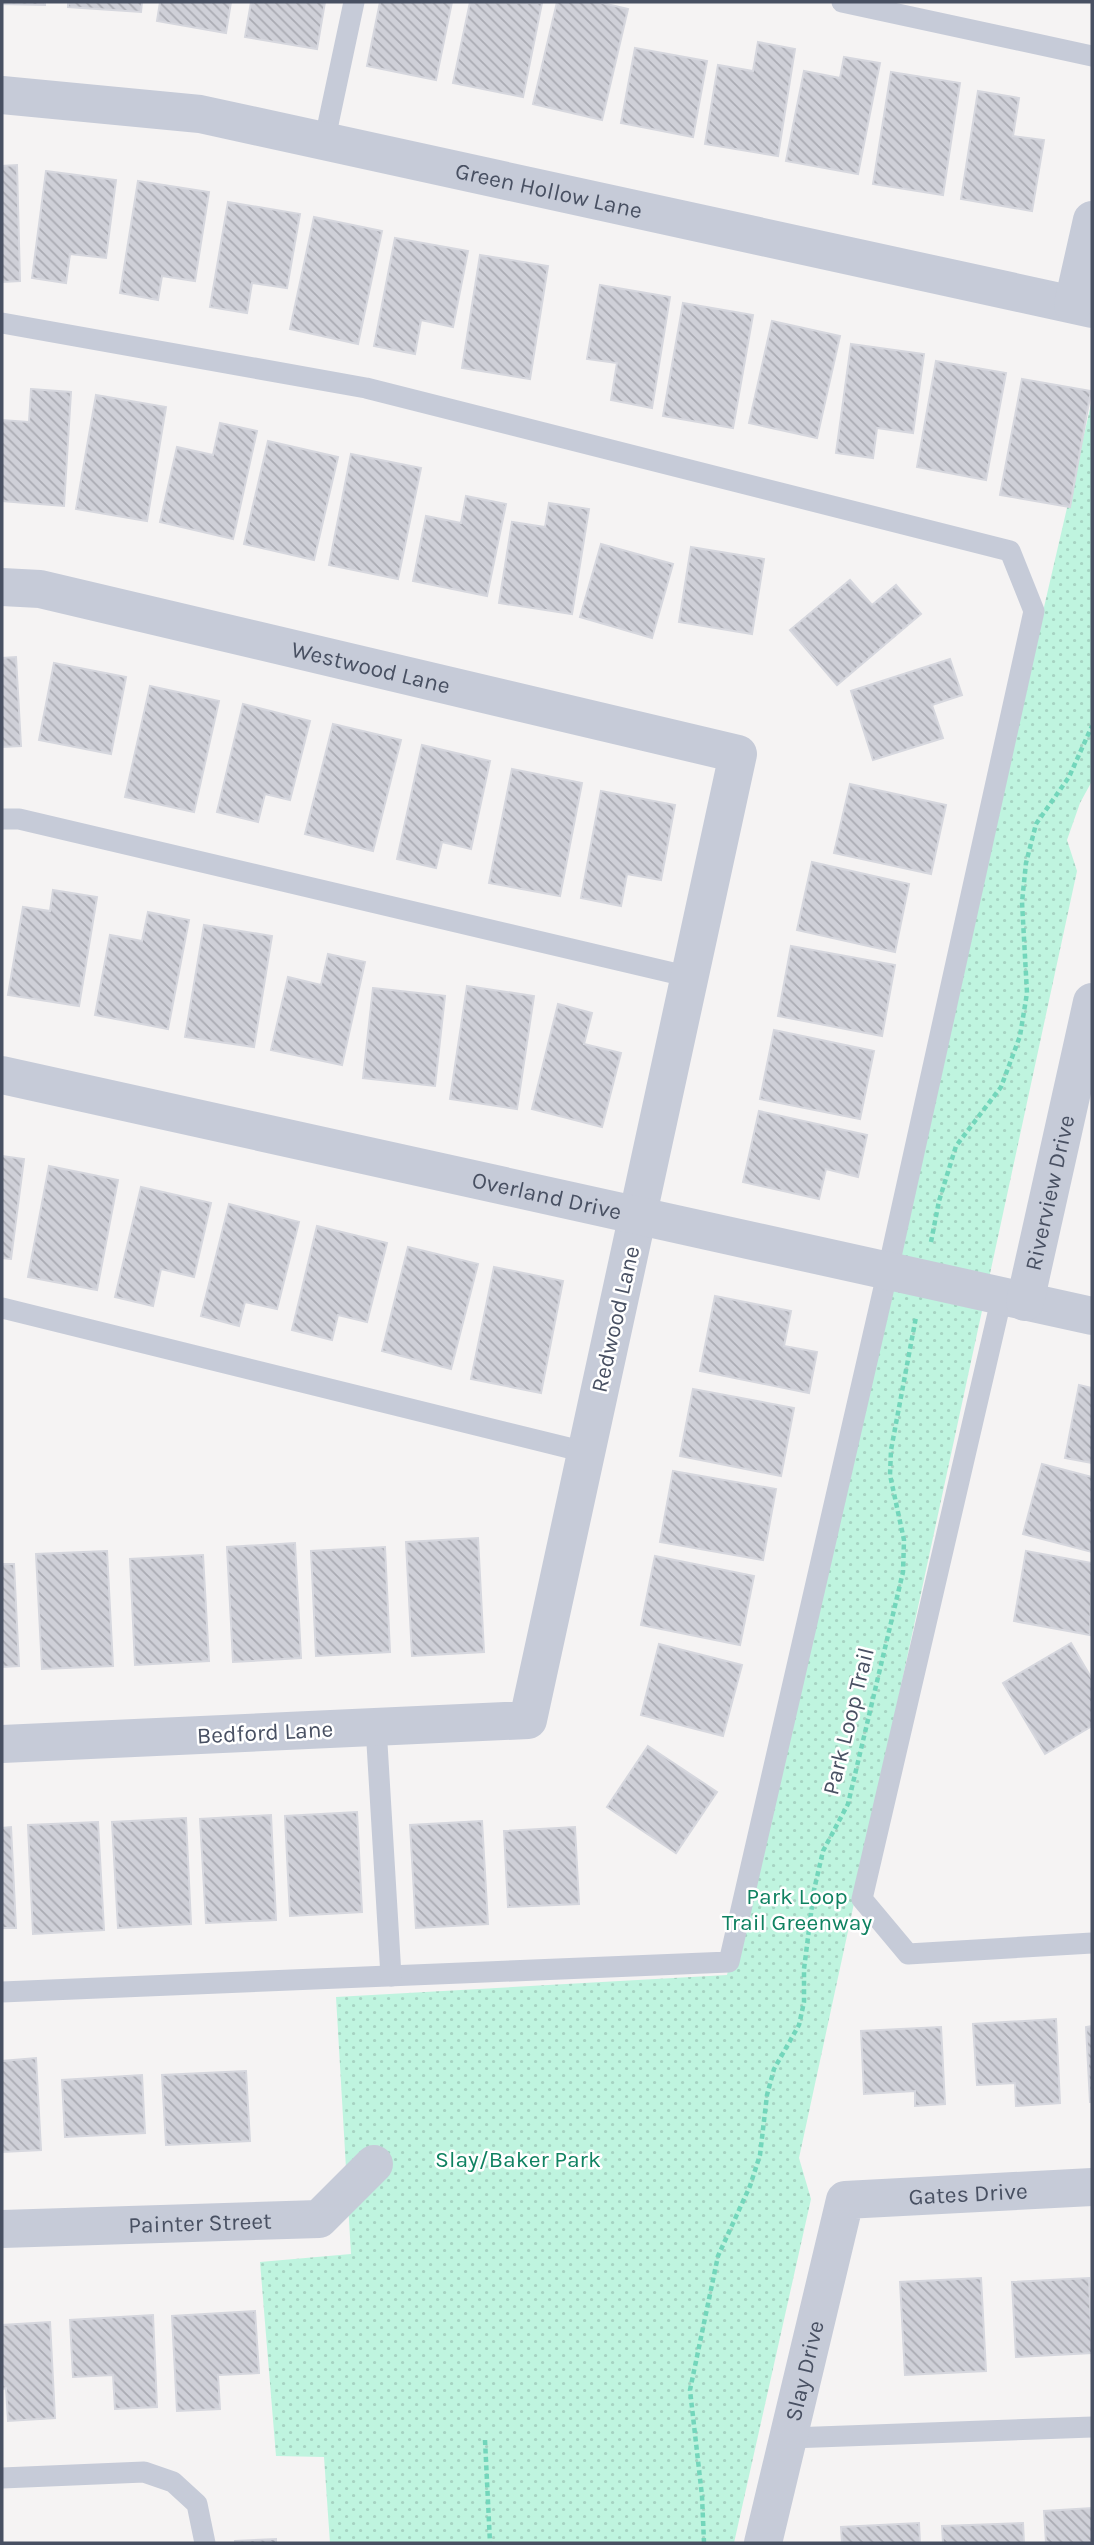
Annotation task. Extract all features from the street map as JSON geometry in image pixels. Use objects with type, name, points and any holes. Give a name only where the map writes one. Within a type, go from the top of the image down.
[{"type":"street","name":"Green Hollow Lane","points":[[2,95],[200,114],[1083,307]]},
{"type":"street","points":[[1083,307],[1092,220]]},
{"type":"street","name":"Westwood Lane","points":[[2,587],[40,589],[738,754]]},
{"type":"street","name":"Redwood Lane","points":[[528,1720],[738,754]]},
{"type":"street","name":"Riverview Drive","points":[[1014,1299],[1086,1056],[1092,1002]]},
{"type":"street","name":"Overland Drive","points":[[2,1075],[1092,1316]]},
{"type":"street","name":"Bedford Lane","points":[[2,1744],[528,1720]]},
{"type":"street","name":"Painter Street","points":[[2,2229],[319,2219],[374,2164]]},
{"type":"street","name":"Gates Drive","points":[[845,2200],[1092,2187]]},
{"type":"street","name":"Slay Drive","points":[[763,2543],[845,2200]]},
{"type":"lane","points":[[324,143],[354,2]]},
{"type":"lane","points":[[842,2],[1092,56]]},
{"type":"lane","points":[[2,323],[366,388],[1010,551],[1034,611],[888,1270],[729,1962],[2,1993]]},
{"type":"lane","points":[[2,819],[19,819],[690,977]]},
{"type":"lane","points":[[1014,1299],[862,1899],[908,1954],[1092,1943]]},
{"type":"lane","points":[[2,1308],[585,1452]]},
{"type":"lane","points":[[376,1727],[391,1976]]},
{"type":"lane","points":[[790,2438],[1092,2427]]},
{"type":"lane","points":[[2,2478],[144,2472],[173,2482],[197,2504],[205,2543]]},
{"type":"path","points":[[931,1246],[939,1200],[956,1146],[1001,1087],[1020,1035],[1027,993],[1022,902],[1026,863],[1036,824],[1069,777],[1092,726]]},
{"type":"path","name":"Park Loop Trail","points":[[704,2543],[702,2496],[690,2390],[718,2256],[750,2186],[760,2155],[767,2095],[774,2069],[799,2025],[804,2003],[804,1969],[814,1889],[823,1851],[848,1804],[903,1572],[904,1540],[890,1475],[891,1450],[918,1306]]},
{"type":"path","points":[[485,2440],[490,2543]]},
{"type":"green space","points":[[1092,400],[1092,781],[1080,803],[1067,840],[1077,871],[799,2158],[811,2199],[734,2543],[330,2543],[324,2457],[276,2456],[260,2262],[351,2254],[336,1997],[727,1975]]},
{"type":"building","points":[[45,2],[45,5],[2,4]]},
{"type":"building","points":[[68,2],[142,2],[141,12],[68,7]]},
{"type":"building","points":[[160,2],[231,2],[226,33],[157,21]]},
{"type":"building","points":[[251,2],[325,2],[317,49],[245,37]]},
{"type":"building","points":[[380,2],[452,2],[436,80],[367,66]]},
{"type":"building","points":[[470,2],[542,3],[523,97],[453,83]]},
{"type":"building","points":[[557,2],[598,2],[628,9],[602,120],[533,104]]},
{"type":"building","points":[[758,42],[795,49],[778,156],[705,144],[718,65],[753,71]]},
{"type":"building","points":[[635,48],[707,61],[693,137],[621,123]]},
{"type":"building","points":[[844,57],[880,63],[858,174],[786,161],[804,71],[840,78]]},
{"type":"building","points":[[891,72],[960,83],[943,195],[873,184]]},
{"type":"building","points":[[978,91],[1019,98],[1013,136],[1044,140],[1032,211],[961,199]]},
{"type":"building","points":[[17,165],[20,281],[2,282],[2,166]]},
{"type":"building","points":[[46,171],[116,180],[106,258],[70,254],[66,283],[32,278]]},
{"type":"building","points":[[138,181],[209,192],[195,281],[162,276],[158,300],[120,293]]},
{"type":"building","points":[[228,202],[300,214],[287,288],[252,283],[247,313],[210,307]]},
{"type":"building","points":[[314,217],[382,231],[358,344],[290,329]]},
{"type":"building","points":[[395,238],[468,251],[453,327],[421,320],[415,354],[374,346]]},
{"type":"building","points":[[480,255],[548,266],[530,379],[462,368]]},
{"type":"building","points":[[600,285],[670,297],[652,408],[611,400],[617,363],[587,359]]},
{"type":"building","points":[[683,303],[753,315],[733,428],[663,416]]},
{"type":"building","points":[[772,321],[840,336],[817,438],[749,423]]},
{"type":"building","points":[[851,344],[924,354],[913,433],[877,428],[873,458],[836,453]]},
{"type":"building","points":[[936,361],[1006,373],[986,480],[917,467]]},
{"type":"building","points":[[1022,379],[1091,391],[1070,507],[1000,495]]},
{"type":"building","points":[[31,389],[71,392],[64,506],[2,501],[2,420],[29,422]]},
{"type":"building","points":[[96,395],[166,407],[147,521],[76,509]]},
{"type":"building","points":[[220,423],[257,431],[233,539],[160,522],[177,447],[213,455]]},
{"type":"building","points":[[268,441],[338,457],[314,560],[244,544]]},
{"type":"building","points":[[351,454],[421,468],[398,579],[329,565]]},
{"type":"building","points":[[466,496],[506,504],[487,596],[413,581],[426,516],[461,523]]},
{"type":"building","points":[[549,503],[589,509],[572,614],[499,603],[512,522],[545,527]]},
{"type":"building","points":[[601,544],[673,564],[652,638],[580,617]]},
{"type":"building","points":[[691,547],[764,559],[752,634],[679,622]]},
{"type":"building","points":[[850,580],[872,605],[896,585],[921,614],[837,685],[790,630]]},
{"type":"building","points":[[16,657],[21,746],[2,747],[2,658]]},
{"type":"building","points":[[950,659],[962,695],[932,705],[943,738],[873,760],[851,691]]},
{"type":"building","points":[[54,663],[126,677],[111,754],[39,740]]},
{"type":"building","points":[[150,686],[219,701],[194,812],[125,797]]},
{"type":"building","points":[[243,704],[310,721],[290,800],[265,794],[258,822],[217,812]]},
{"type":"building","points":[[333,724],[401,740],[373,851],[305,834]]},
{"type":"building","points":[[422,745],[490,761],[471,849],[442,842],[436,868],[397,859]]},
{"type":"building","points":[[512,769],[582,783],[560,896],[489,883]]},
{"type":"building","points":[[850,784],[946,805],[931,874],[834,853]]},
{"type":"building","points":[[601,791],[675,805],[661,880],[627,874],[621,906],[581,898]]},
{"type":"building","points":[[812,862],[909,884],[895,952],[797,930]]},
{"type":"building","points":[[53,890],[97,897],[79,1006],[8,995],[23,907],[50,911]]},
{"type":"building","points":[[148,912],[189,920],[168,1029],[95,1015],[110,935],[142,941]]},
{"type":"building","points":[[204,925],[272,936],[254,1047],[185,1037]]},
{"type":"building","points":[[791,946],[895,965],[882,1036],[778,1016]]},
{"type":"building","points":[[328,954],[365,962],[342,1065],[271,1050],[288,977],[321,985]]},
{"type":"building","points":[[467,986],[534,996],[517,1109],[450,1099]]},
{"type":"building","points":[[373,988],[445,996],[435,1086],[363,1078]]},
{"type":"building","points":[[558,1004],[592,1013],[584,1044],[621,1053],[602,1127],[532,1109]]},
{"type":"building","points":[[774,1030],[874,1051],[860,1119],[760,1099]]},
{"type":"building","points":[[759,1111],[867,1135],[858,1177],[826,1169],[819,1199],[743,1182]]},
{"type":"building","points":[[2,1156],[24,1159],[11,1259],[2,1258]]},
{"type":"building","points":[[49,1166],[118,1180],[97,1290],[28,1277]]},
{"type":"building","points":[[141,1187],[211,1203],[194,1277],[161,1269],[153,1306],[115,1297]]},
{"type":"building","points":[[229,1204],[299,1222],[277,1309],[245,1302],[239,1326],[201,1316]]},
{"type":"building","points":[[317,1226],[387,1243],[367,1322],[338,1315],[332,1340],[292,1330]]},
{"type":"building","points":[[408,1247],[478,1264],[451,1369],[382,1351]]},
{"type":"building","points":[[494,1267],[563,1281],[541,1393],[471,1379]]},
{"type":"building","points":[[715,1296],[791,1311],[784,1346],[817,1352],[809,1393],[700,1371]]},
{"type":"building","points":[[1079,1385],[1092,1388],[1092,1463],[1065,1458]]},
{"type":"building","points":[[693,1389],[794,1408],[781,1476],[680,1456]]},
{"type":"building","points":[[1042,1464],[1092,1477],[1092,1552],[1023,1534]]},
{"type":"building","points":[[673,1471],[776,1489],[763,1560],[660,1542]]},
{"type":"building","points":[[478,1538],[484,1652],[412,1656],[406,1542]]},
{"type":"building","points":[[295,1543],[301,1658],[233,1662],[227,1547]]},
{"type":"building","points":[[385,1547],[390,1652],[316,1656],[311,1551]]},
{"type":"building","points":[[107,1551],[113,1666],[42,1669],[36,1554]]},
{"type":"building","points":[[1026,1551],[1092,1563],[1090,1635],[1014,1621]]},
{"type":"building","points":[[203,1555],[209,1661],[135,1665],[130,1559]]},
{"type":"building","points":[[655,1556],[754,1576],[740,1645],[641,1625]]},
{"type":"building","points":[[2,1564],[14,1564],[19,1666],[2,1667]]},
{"type":"building","points":[[1071,1643],[1092,1679],[1092,1726],[1045,1754],[1003,1683]]},
{"type":"building","points":[[659,1644],[742,1665],[723,1736],[641,1715]]},
{"type":"building","points":[[648,1746],[717,1792],[676,1853],[607,1807]]},
{"type":"building","points":[[357,1812],[362,1912],[290,1916],[285,1816]]},
{"type":"building","points":[[271,1815],[276,1920],[206,1923],[200,1819]]},
{"type":"building","points":[[186,1818],[191,1924],[118,1928],[112,1822]]},
{"type":"building","points":[[482,1821],[488,1924],[416,1928],[410,1825]]},
{"type":"building","points":[[98,1822],[104,1930],[33,1934],[28,1825]]},
{"type":"building","points":[[11,1827],[16,1928],[2,1928],[2,1828]]},
{"type":"building","points":[[575,1827],[579,1904],[508,1907],[504,1831]]},
{"type":"building","points":[[1056,2019],[1060,2103],[1016,2106],[1015,2083],[977,2085],[973,2024]]},
{"type":"building","points":[[1092,2026],[1092,2102],[1090,2102],[1086,2027]]},
{"type":"building","points":[[941,2027],[945,2104],[915,2106],[915,2091],[864,2094],[861,2031]]},
{"type":"building","points":[[36,2058],[41,2150],[2,2152],[2,2061]]},
{"type":"building","points":[[246,2071],[250,2141],[166,2145],[162,2075]]},
{"type":"building","points":[[142,2075],[145,2133],[65,2137],[62,2080]]},
{"type":"building","points":[[981,2278],[986,2371],[905,2375],[900,2282]]},
{"type":"building","points":[[1089,2278],[1092,2353],[1016,2357],[1012,2282]]},
{"type":"building","points":[[255,2311],[259,2373],[218,2375],[220,2409],[177,2411],[172,2316]]},
{"type":"building","points":[[153,2315],[157,2407],[115,2409],[113,2375],[73,2377],[70,2320]]},
{"type":"building","points":[[50,2322],[55,2418],[8,2421],[6,2388],[2,2389],[2,2325]]},
{"type":"building","points":[[1092,2508],[1092,2543],[1046,2543],[1044,2511]]},
{"type":"building","points":[[919,2523],[920,2543],[842,2543],[841,2527]]},
{"type":"building","points":[[1023,2523],[1024,2543],[943,2543],[942,2526]]},
{"type":"building","points":[[276,2539],[276,2543],[235,2543],[235,2541]]},
{"type":"park label","name":"Park Loop Trail Greenway","points":[[797,1909]]},
{"type":"park label","name":"Slay/Baker Park","points":[[518,2159]]}]
